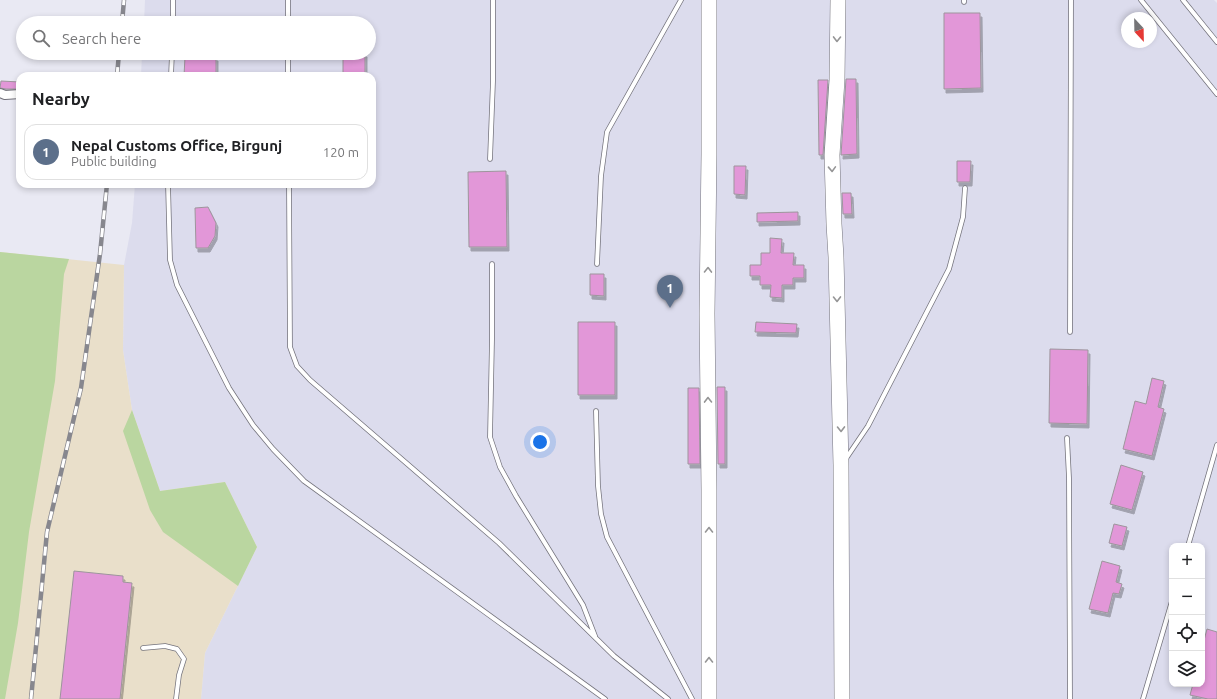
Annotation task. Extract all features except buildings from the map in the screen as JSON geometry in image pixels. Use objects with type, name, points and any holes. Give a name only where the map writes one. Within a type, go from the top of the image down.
[{"type":"highway","points":[[709,0],[707,314],[709,699]]},
{"type":"highway","points":[[838,0],[837,80],[832,155],[841,465],[842,699]]},
{"type":"street","points":[[0,93],[5,95],[16,94]]},
{"type":"lane","points":[[173,16],[174,0]]},
{"type":"lane","points":[[288,0],[288,16]]},
{"type":"lane","points":[[490,159],[493,74],[493,0]]},
{"type":"lane","points":[[597,264],[601,176],[607,132],[681,0]]},
{"type":"lane","points":[[1070,332],[1071,0]]},
{"type":"lane","points":[[1140,0],[1217,94]]},
{"type":"lane","points":[[1183,0],[1217,42]]},
{"type":"lane","points":[[171,72],[172,60]]},
{"type":"lane","points":[[288,60],[288,72]]},
{"type":"lane","points":[[168,188],[170,260],[176,285],[229,388],[253,425],[273,449],[304,481],[605,699]]},
{"type":"lane","points":[[289,188],[290,347],[297,366],[310,380],[499,543],[614,656],[668,699]]},
{"type":"lane","points":[[841,465],[868,426],[949,269],[963,217],[965,188]]},
{"type":"lane","points":[[492,264],[490,437],[500,467],[516,496],[583,605],[596,638]]},
{"type":"lane","points":[[596,411],[598,486],[601,514],[607,536],[692,699]]},
{"type":"lane","points":[[1067,438],[1070,478],[1070,699]]},
{"type":"lane","points":[[1189,543],[1217,445]]},
{"type":"lane","points":[[1142,699],[1169,611]]},
{"type":"lane","points":[[143,648],[164,646],[177,649],[184,659],[179,675],[176,699]]},
{"type":"shaded area","points":[[145,0],[1214,0],[1217,3],[1217,699],[201,699],[205,653],[257,547],[225,482],[160,491],[132,410],[123,350],[124,265],[132,223],[135,188],[376,188],[376,72],[141,72],[142,60],[376,60],[376,16],[144,16]]},
{"type":"shaded area","points":[[0,252],[124,265],[123,350],[132,410],[160,491],[225,482],[257,547],[205,653],[201,699],[0,699]]},
{"type":"green space","points":[[0,252],[69,259],[64,274],[55,381],[29,532],[18,623],[5,699],[0,699]]},
{"type":"green space","points":[[132,410],[160,491],[225,482],[257,547],[238,586],[163,532],[150,510],[123,431]]},
{"type":"railway","points":[[123,16],[124,0]]},
{"type":"railway","points":[[117,72],[118,60]]},
{"type":"railway","points":[[31,699],[47,532],[81,388],[100,254],[107,188]]},
{"type":"place","name":"Nepal Customs Office, Birgunj","points":[[670,308]]}]
